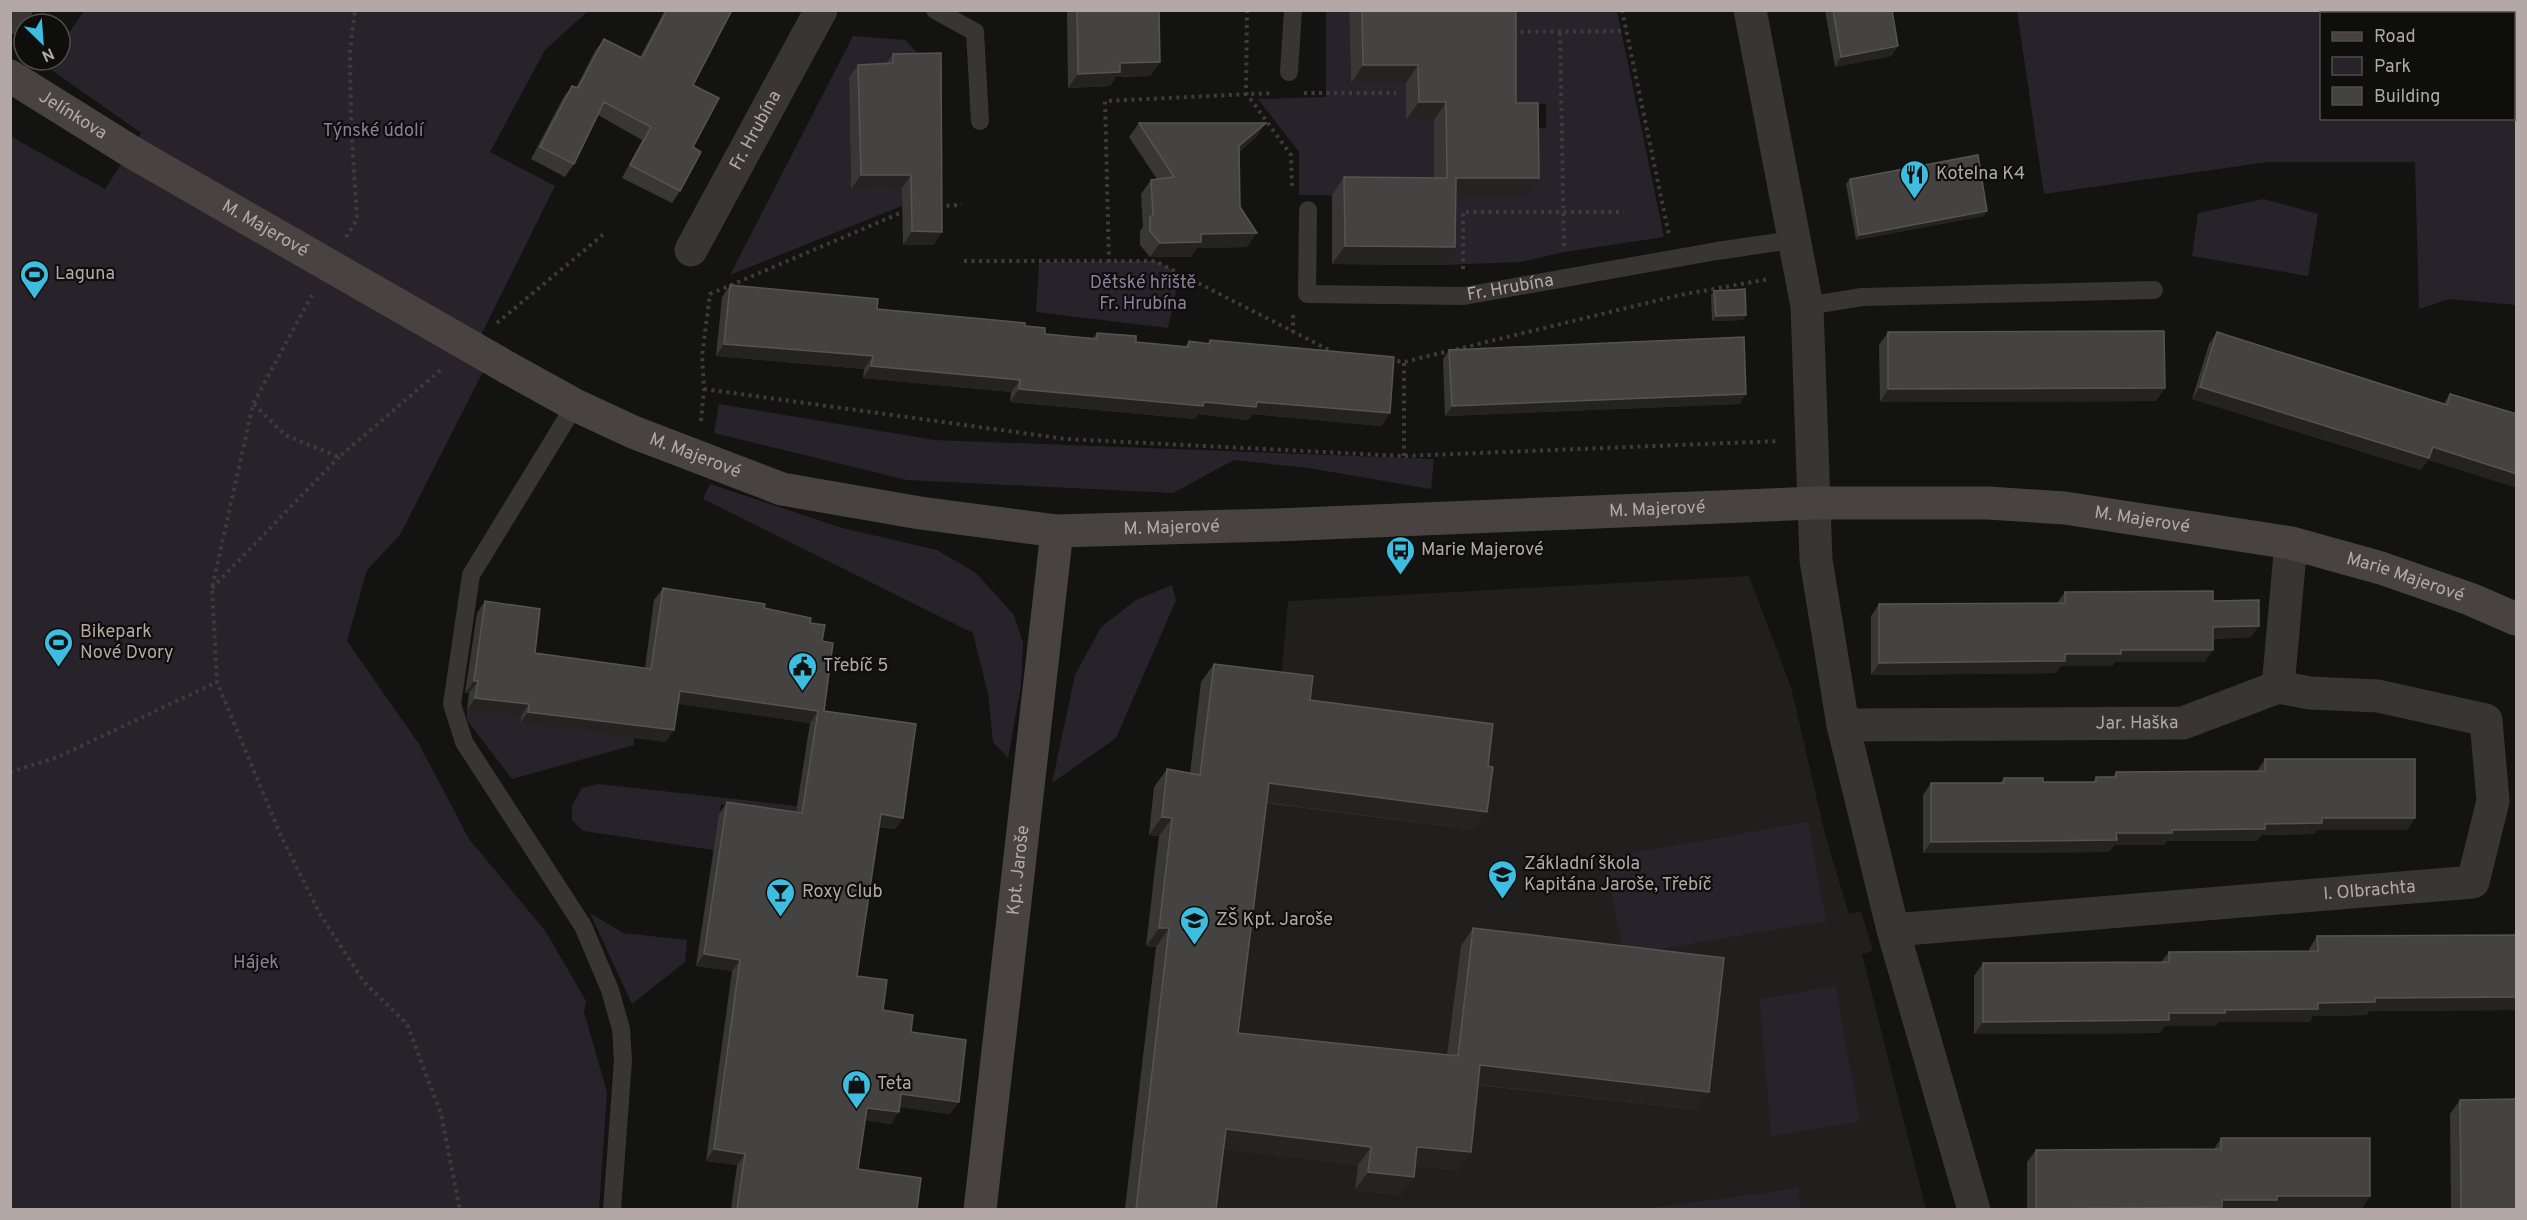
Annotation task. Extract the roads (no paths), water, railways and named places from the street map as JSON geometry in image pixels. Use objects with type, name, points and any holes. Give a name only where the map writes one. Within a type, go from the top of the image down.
[{"type":"street","points":[[10,18],[16,10]]},
{"type":"street","name":"Fr. Hrubína","points":[[691,250],[820,10]]},
{"type":"street","points":[[1750,10],[1792,240],[1807,306],[1816,560],[1844,726],[1893,930],[1974,1209]]},
{"type":"street","name":"Jelínkova","points":[[10,76],[135,154]]},
{"type":"street","name":"M. Majerové","points":[[135,154],[575,405],[633,432],[782,489],[920,513],[1058,531],[1276,525],[1815,503],[1988,503],[2065,508],[2291,543]]},
{"type":"street","name":"Kpt. Jaroše","points":[[980,1209],[1058,531]]},
{"type":"street","points":[[2278,687],[2291,543]]},
{"type":"street","name":"Marie Majerové","points":[[2291,543],[2381,568],[2470,599],[2517,619]]},
{"type":"street","name":"Jar. Haška","points":[[1844,726],[2183,723],[2278,687]]},
{"type":"street","name":"I. Olbrachta","points":[[1893,930],[2473,882],[2493,801],[2486,720],[2378,696],[2310,693],[2278,687]]},
{"type":"lane","points":[[935,10],[975,32],[980,121]]},
{"type":"lane","points":[[1289,72],[1293,10]]},
{"type":"lane","name":"Fr. Hrubína","points":[[1308,210],[1307,294],[1464,296],[1792,240]]},
{"type":"lane","points":[[1807,306],[1862,297],[2154,290]]},
{"type":"lane","points":[[575,405],[471,575],[452,704],[464,742],[583,926],[610,990],[621,1029],[623,1060],[612,1209]]},
{"type":"place","name":"Kotelna K4","points":[[1915,200]]},
{"type":"place","name":"Laguna","points":[[34,300]]},
{"type":"place","name":"Marie Majerové","points":[[1400,576]]},
{"type":"place","name":"Bikepark Nové Dvory","points":[[59,668]]},
{"type":"place","name":"Třebíč 5","points":[[802,692]]},
{"type":"place","name":"Základní škola Kapitána Jaroše, Třebíč","points":[[1503,900]]},
{"type":"place","name":"Roxy Club","points":[[781,918]]},
{"type":"place","name":"ZŠ Kpt. Jaroše","points":[[1195,946]]},
{"type":"place","name":"Teta","points":[[856,1110]]},
{"type":"park label","name":"Týnské údolí","points":[[373,131]]},
{"type":"park label","name":"Dětské hřiště Fr. Hrubína","points":[[1143,293]]},
{"type":"park label","name":"Hájek","points":[[256,963]]}]
